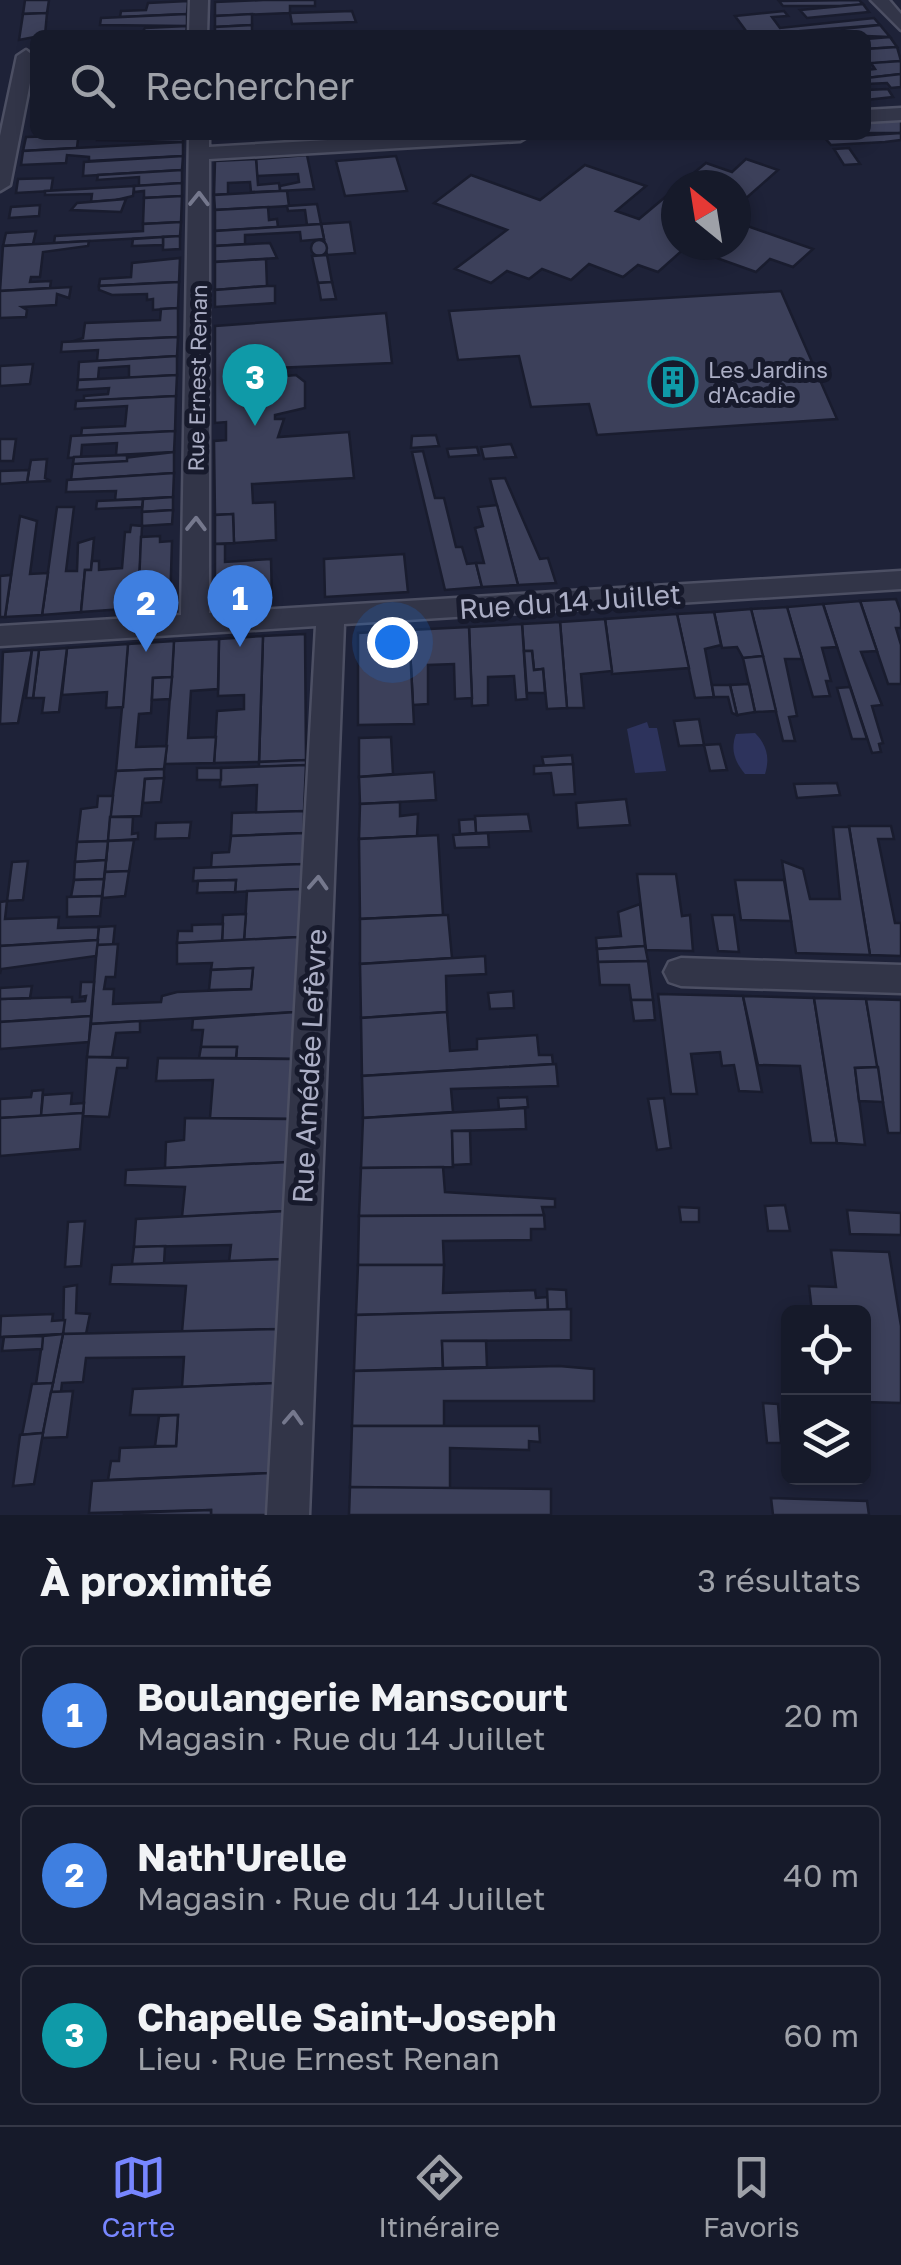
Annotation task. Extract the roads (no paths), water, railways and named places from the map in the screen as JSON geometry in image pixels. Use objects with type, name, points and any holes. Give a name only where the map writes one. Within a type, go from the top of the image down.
[{"type":"street","points":[[198,30],[200,0]]},
{"type":"street","points":[[880,0],[901,25]]},
{"type":"street","points":[[0,58],[30,56]]},
{"type":"street","points":[[0,186],[30,60]]},
{"type":"street","points":[[871,116],[901,114]]},
{"type":"street","points":[[200,144],[342,140]]},
{"type":"street","name":"Rue Ernest Renan","points":[[194,621],[200,144]]},
{"type":"street","name":"Rue du 14 Juillet","points":[[0,636],[901,580]]},
{"type":"street","name":"Rue Amédée Lefèvre","points":[[288,1515],[330,617]]},
{"type":"street","points":[[681,972],[901,980]]},
{"type":"water","points":[[647,722],[649,728],[657,728],[666,771],[635,773],[627,729]]},
{"type":"water","points":[[755,733],[765,747],[765,774],[745,774],[734,756],[734,740],[736,734]]},
{"type":"place","name":"Les Jardins d'Acadie","points":[[673,382]]},
{"type":"place","name":"Chapelle Saint-Joseph","points":[[255,426]]},
{"type":"place","name":"Boulangerie Manscourt","points":[[240,647]]},
{"type":"place","name":"Nath'Urelle","points":[[146,652]]}]
